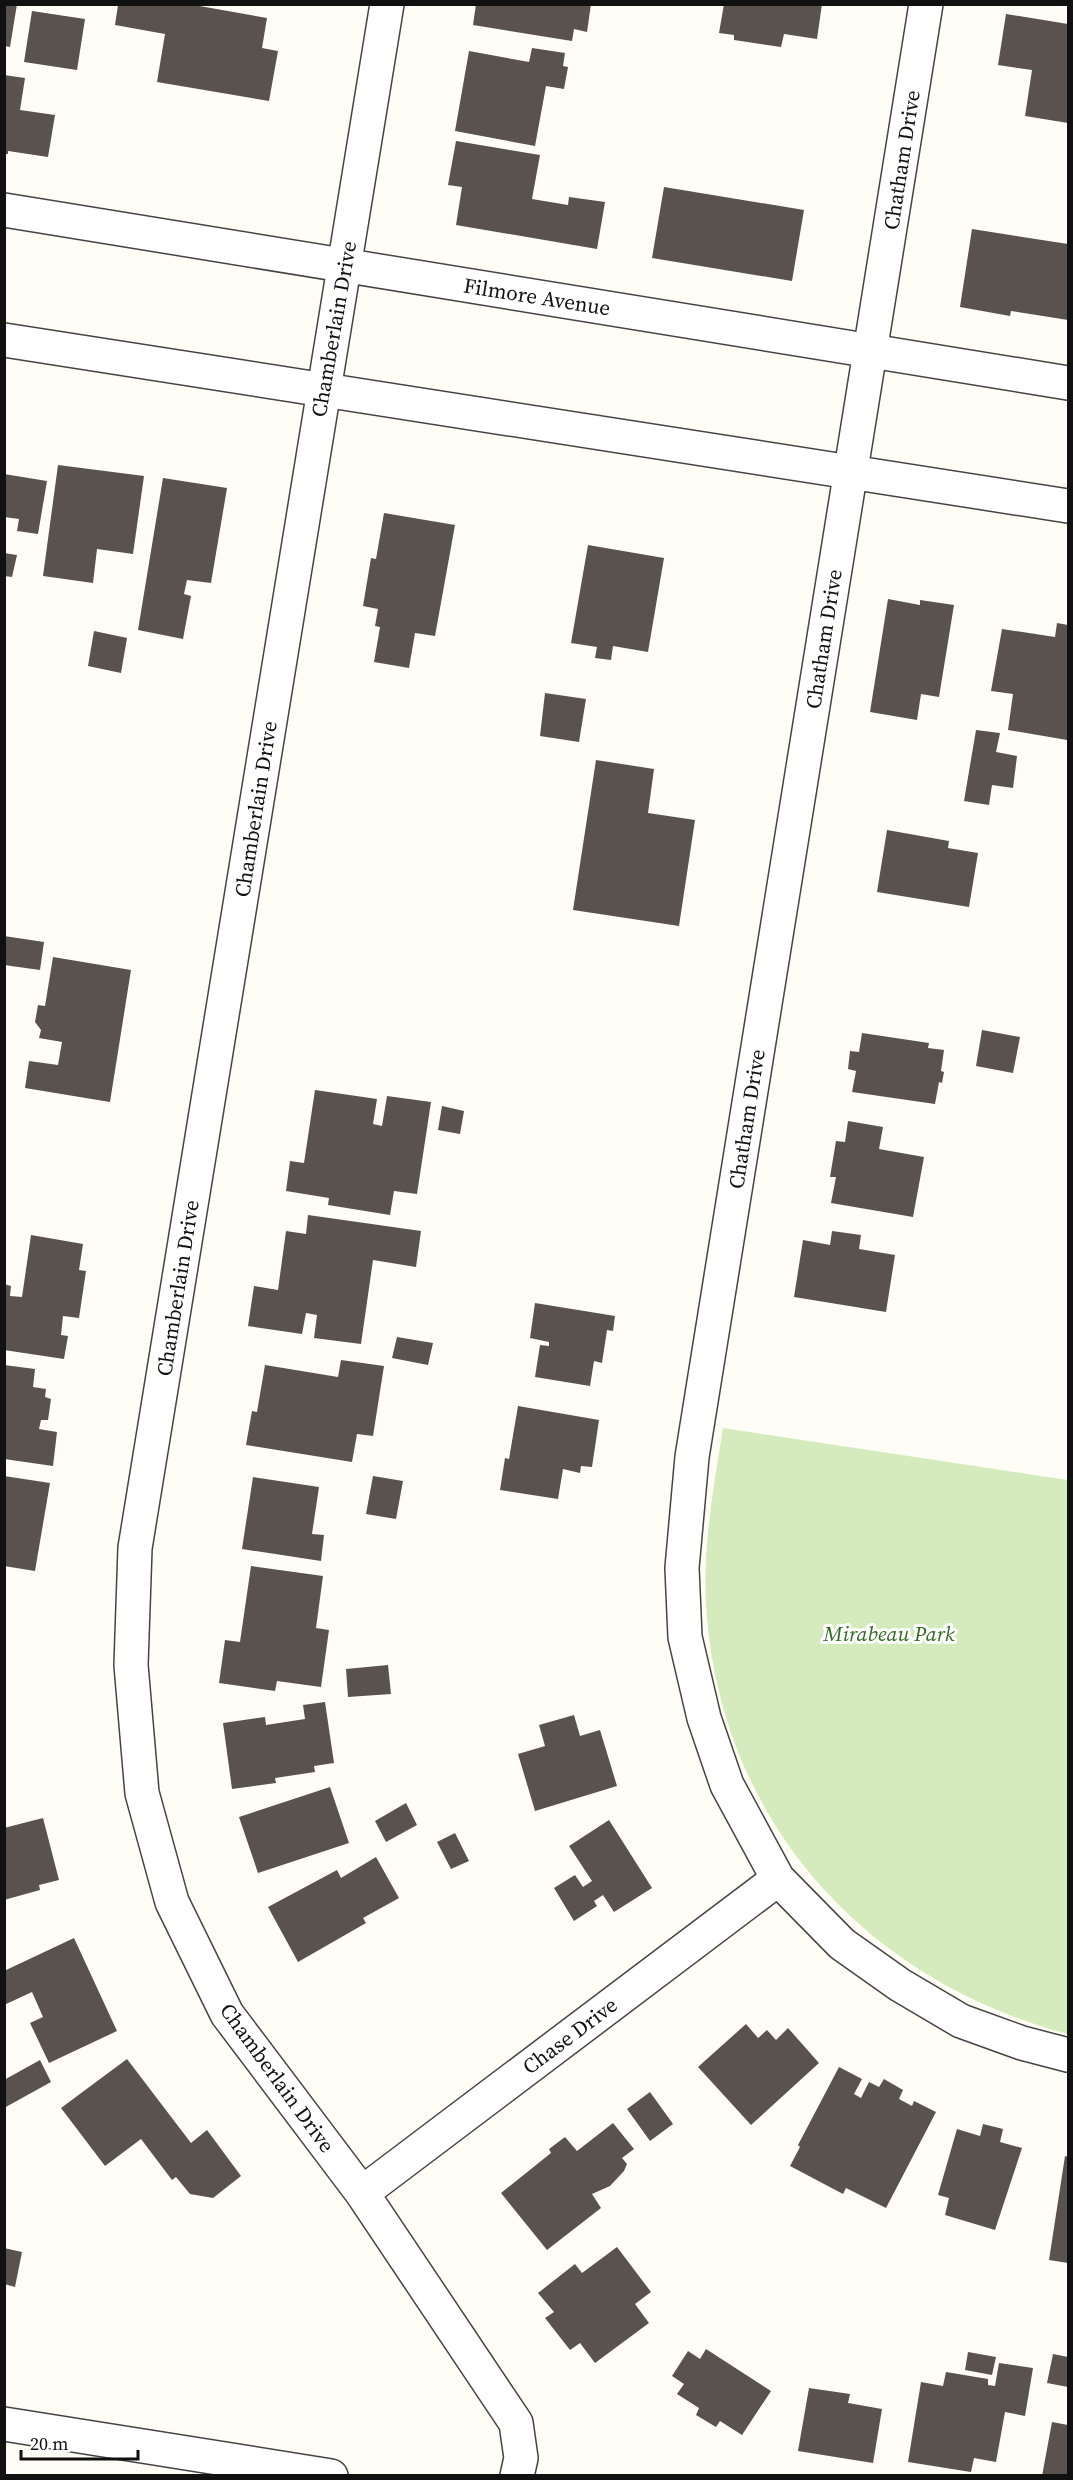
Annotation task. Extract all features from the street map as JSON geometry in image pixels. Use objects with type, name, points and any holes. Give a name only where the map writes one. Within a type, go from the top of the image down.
[{"type":"street","name":"Chamberlain Drive","points":[[387,4],[135,1548],[131,1665],[142,1793],[172,1902],[227,2014],[362,2193],[516,2423],[521,2458],[517,2475]]},
{"type":"street","name":"Chatham Drive","points":[[926,4],[872,351],[694,1446],[682,1568],[685,1637],[704,1718],[728,1785],[778,1879],[842,1944],[900,1985],[961,2021],[1022,2043],[1068,2055]]},
{"type":"street","name":"Filmore Avenue","points":[[4,210],[1068,383]]},
{"type":"street","points":[[4,340],[1068,506]]},
{"type":"street","name":"Chase Drive","points":[[362,2193],[778,1879]]},
{"type":"street","points":[[4,2424],[331,2475]]},
{"type":"green space","name":"Mirabeau Park","points":[[723,1428],[1068,1480],[1068,2034],[996,2009],[930,1976],[871,1934],[820,1884],[777,1827],[743,1764],[720,1694],[707,1618],[707,1546]]},
{"type":"building","points":[[4,4],[17,4],[10,47],[4,46]]},
{"type":"building","points":[[476,4],[591,4],[587,32],[574,29],[572,41],[473,25]]},
{"type":"building","points":[[724,4],[822,4],[817,39],[784,34],[781,47],[734,40],[734,35],[719,33]]},
{"type":"building","points":[[118,5],[194,5],[267,18],[262,48],[278,51],[269,101],[157,82],[165,34],[115,25]]},
{"type":"building","points":[[32,11],[85,19],[77,70],[24,62]]},
{"type":"building","points":[[1006,14],[1068,24],[1068,123],[1025,116],[1032,70],[998,65]]},
{"type":"building","points":[[532,48],[565,53],[563,66],[568,67],[564,89],[546,86],[535,146],[455,131],[469,51],[529,62]]},
{"type":"building","points":[[4,75],[25,78],[20,110],[55,115],[48,157],[8,151],[8,154],[4,154]]},
{"type":"building","points":[[456,141],[540,155],[532,199],[568,205],[569,197],[605,202],[597,249],[456,225],[462,187],[448,185]]},
{"type":"building","points":[[664,187],[804,210],[792,281],[652,258]]},
{"type":"building","points":[[972,229],[1068,244],[1068,320],[1011,311],[1010,316],[960,307]]},
{"type":"building","points":[[58,465],[144,476],[133,554],[97,549],[93,583],[43,576]]},
{"type":"building","points":[[4,474],[47,481],[38,534],[17,531],[19,519],[4,517]]},
{"type":"building","points":[[163,478],[227,488],[211,583],[187,580],[184,594],[191,596],[183,639],[138,630]]},
{"type":"building","points":[[384,513],[455,525],[435,636],[415,633],[409,668],[374,662],[380,627],[375,626],[378,609],[363,606],[371,558],[376,559]]},
{"type":"building","points":[[588,545],[664,558],[648,652],[613,646],[611,660],[595,658],[597,647],[571,643]]},
{"type":"building","points":[[4,553],[17,555],[12,577],[4,576]]},
{"type":"building","points":[[888,599],[920,605],[920,600],[954,605],[939,697],[921,694],[917,720],[870,712]]},
{"type":"building","points":[[1057,623],[1068,625],[1067,740],[1008,730],[1013,694],[991,691],[1002,629],[1055,637]]},
{"type":"building","points":[[94,631],[127,638],[121,673],[88,666]]},
{"type":"building","points":[[545,693],[586,699],[579,742],[540,736]]},
{"type":"building","points":[[976,730],[1000,733],[996,752],[1017,756],[1013,788],[992,785],[989,805],[964,801]]},
{"type":"building","points":[[596,760],[654,769],[648,813],[695,820],[679,926],[573,910]]},
{"type":"building","points":[[887,830],[949,841],[948,848],[978,853],[969,907],[877,892]]},
{"type":"building","points":[[4,936],[44,942],[40,970],[4,965]]},
{"type":"building","points":[[53,957],[131,970],[110,1102],[25,1088],[29,1061],[58,1065],[62,1042],[39,1038],[41,1030],[35,1022],[38,1005],[45,1006]]},
{"type":"building","points":[[982,1030],[1020,1037],[1013,1073],[976,1066]]},
{"type":"building","points":[[862,1033],[929,1043],[928,1048],[944,1050],[941,1071],[944,1072],[942,1083],[939,1082],[935,1104],[852,1092],[856,1071],[848,1069],[850,1051],[859,1052]]},
{"type":"building","points":[[315,1090],[377,1099],[373,1124],[382,1126],[387,1096],[431,1102],[417,1194],[394,1191],[390,1215],[328,1205],[329,1198],[286,1191],[290,1161],[304,1163]]},
{"type":"building","points":[[442,1106],[464,1111],[460,1134],[438,1130]]},
{"type":"building","points":[[848,1121],[883,1127],[879,1149],[924,1157],[913,1217],[831,1203],[836,1177],[830,1177],[836,1141],[845,1142]]},
{"type":"building","points":[[308,1215],[421,1231],[416,1267],[373,1260],[361,1344],[314,1338],[317,1315],[306,1313],[302,1334],[248,1326],[254,1286],[278,1290],[286,1231],[306,1234]]},
{"type":"building","points":[[832,1231],[861,1235],[859,1249],[895,1255],[886,1312],[794,1297],[803,1240],[830,1245]]},
{"type":"building","points":[[31,1235],[83,1244],[79,1270],[86,1271],[79,1318],[63,1316],[61,1335],[68,1336],[64,1359],[4,1350],[4,1284],[11,1286],[10,1296],[22,1297]]},
{"type":"building","points":[[535,1303],[615,1316],[613,1331],[607,1330],[602,1363],[594,1361],[590,1386],[535,1377],[540,1345],[549,1346],[549,1342],[530,1338]]},
{"type":"building","points":[[397,1337],[433,1343],[428,1365],[392,1358]]},
{"type":"building","points":[[341,1360],[384,1366],[373,1436],[357,1434],[352,1462],[246,1445],[252,1411],[257,1412],[265,1365],[338,1377]]},
{"type":"building","points":[[4,1365],[35,1369],[33,1387],[46,1389],[45,1397],[51,1399],[48,1420],[41,1420],[39,1429],[57,1432],[53,1466],[4,1459]]},
{"type":"building","points":[[518,1406],[599,1420],[592,1467],[581,1466],[580,1473],[563,1469],[558,1499],[500,1490],[505,1458],[509,1459]]},
{"type":"building","points":[[4,1476],[50,1483],[35,1571],[4,1566]]},
{"type":"building","points":[[373,1476],[403,1481],[396,1519],[366,1514]]},
{"type":"building","points":[[253,1477],[319,1487],[312,1534],[324,1535],[321,1561],[242,1549]]},
{"type":"building","points":[[251,1566],[323,1576],[316,1628],[329,1630],[321,1687],[277,1681],[275,1691],[219,1683],[225,1640],[240,1642]]},
{"type":"building","points":[[388,1665],[391,1694],[348,1697],[346,1669]]},
{"type":"building","points":[[325,1702],[334,1763],[314,1766],[315,1772],[275,1778],[276,1783],[232,1789],[223,1723],[265,1717],[266,1725],[305,1719],[303,1705]]},
{"type":"building","points":[[574,1715],[580,1736],[600,1730],[617,1786],[535,1811],[518,1754],[545,1746],[539,1725]]},
{"type":"building","points":[[330,1787],[349,1843],[258,1873],[239,1817]]},
{"type":"building","points":[[406,1803],[417,1825],[386,1842],[375,1821]]},
{"type":"building","points":[[43,1818],[59,1880],[39,1885],[40,1890],[4,1900],[4,1828]]},
{"type":"building","points":[[609,1820],[652,1888],[614,1912],[603,1895],[594,1901],[597,1906],[574,1921],[554,1888],[575,1875],[583,1887],[592,1881],[569,1846]]},
{"type":"building","points":[[455,1833],[469,1861],[451,1869],[437,1842]]},
{"type":"building","points":[[376,1857],[399,1898],[363,1918],[366,1923],[298,1962],[268,1907],[337,1870],[341,1878]]},
{"type":"building","points":[[74,1938],[117,2031],[49,2063],[30,2023],[43,2017],[32,1992],[4,2005],[4,1971]]},
{"type":"building","points":[[746,2024],[758,2038],[767,2030],[776,2040],[788,2028],[819,2063],[751,2125],[698,2067]]},
{"type":"building","points":[[127,2059],[191,2143],[207,2130],[241,2176],[213,2198],[190,2194],[176,2177],[172,2180],[141,2139],[105,2166],[61,2108]]},
{"type":"building","points":[[40,2060],[51,2082],[4,2108],[4,2080]]},
{"type":"building","points":[[839,2067],[862,2079],[854,2094],[861,2098],[869,2082],[879,2087],[884,2079],[903,2090],[899,2099],[912,2106],[914,2101],[936,2112],[886,2208],[846,2188],[843,2194],[790,2166],[800,2147],[798,2145]]},
{"type":"building","points":[[650,2092],[673,2124],[650,2141],[627,2109]]},
{"type":"building","points":[[613,2123],[634,2149],[622,2158],[627,2164],[624,2171],[610,2186],[592,2194],[601,2208],[547,2250],[501,2193],[551,2153],[549,2149],[565,2137],[577,2151]]},
{"type":"building","points":[[983,2124],[1003,2129],[1000,2142],[1022,2148],[995,2230],[945,2215],[949,2198],[938,2195],[957,2129],[980,2136]]},
{"type":"building","points":[[1065,2156],[1068,2157],[1068,2263],[1049,2260]]},
{"type":"building","points":[[617,2247],[651,2292],[635,2304],[649,2323],[595,2363],[580,2343],[570,2350],[545,2318],[554,2312],[538,2293],[575,2264],[582,2273]]},
{"type":"building","points":[[4,2248],[22,2252],[15,2287],[4,2284]]},
{"type":"building","points":[[706,2349],[771,2391],[742,2435],[720,2421],[716,2427],[696,2415],[699,2408],[677,2394],[684,2384],[672,2376],[688,2351],[700,2359]]},
{"type":"building","points":[[968,2352],[996,2357],[992,2375],[965,2370]]},
{"type":"building","points":[[1053,2354],[1068,2357],[1068,2387],[1047,2383]]},
{"type":"building","points":[[999,2363],[1033,2368],[1025,2416],[1005,2412],[996,2462],[974,2458],[971,2472],[908,2462],[921,2382],[943,2386],[946,2372],[988,2379],[988,2385],[995,2386]]},
{"type":"building","points":[[809,2388],[850,2394],[848,2403],[882,2409],[873,2463],[798,2451]]},
{"type":"building","points":[[1052,2422],[1068,2425],[1068,2476],[1042,2476]]}]
